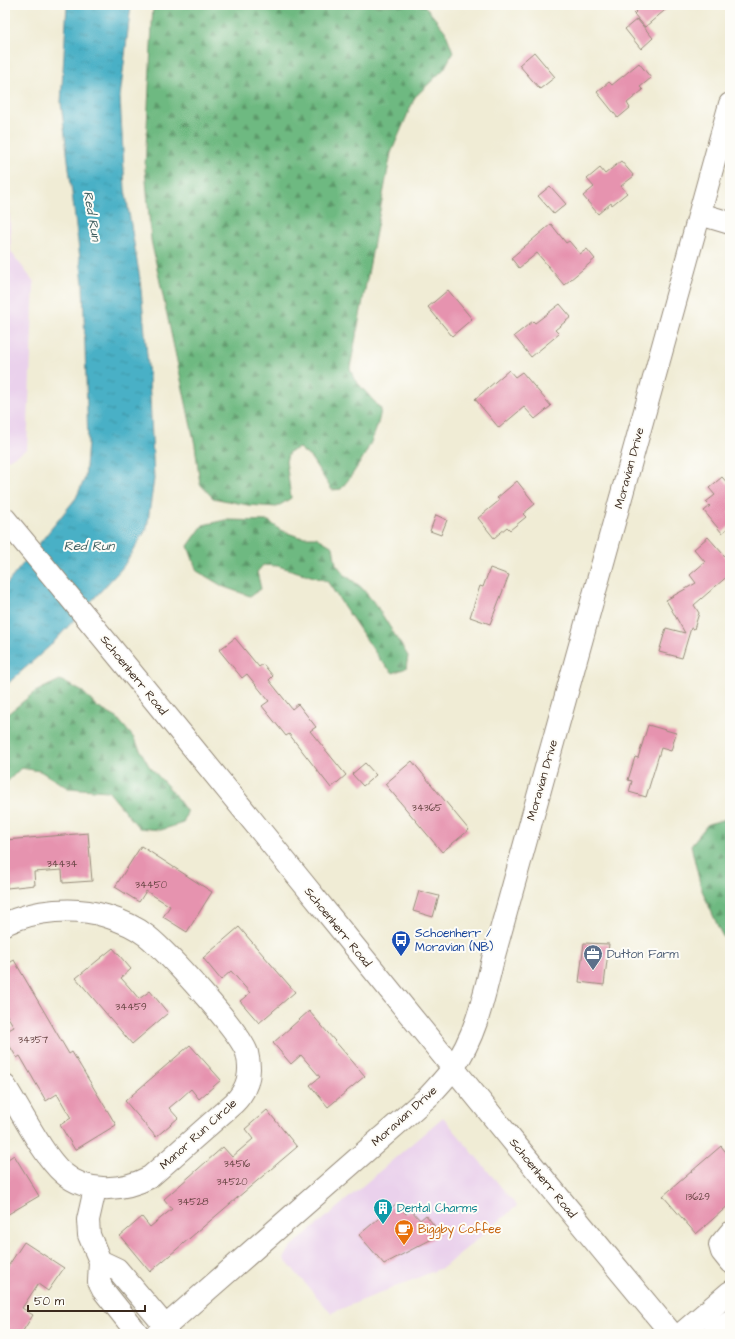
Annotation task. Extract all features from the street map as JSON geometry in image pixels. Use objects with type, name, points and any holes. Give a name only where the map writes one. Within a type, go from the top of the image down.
[{"type":"street","name":"Moravian Drive","points":[[161,1330],[429,1096],[453,1068],[469,1042],[482,1004],[493,959],[730,104]]},
{"type":"street","points":[[700,214],[730,223]]},
{"type":"street","name":"Schoenherr Road","points":[[5,519],[115,651],[453,1068],[672,1334]]},
{"type":"street","name":"Manor Run Circle","points":[[5,924],[36,914],[65,910],[104,916],[146,934],[184,972],[240,1038],[246,1052],[248,1063],[248,1083],[243,1094],[150,1178],[137,1184],[124,1187],[95,1189],[64,1174],[56,1166],[5,1086]]},
{"type":"street","points":[[95,1189],[88,1220],[89,1235],[100,1261],[99,1282],[103,1290],[138,1334]]},
{"type":"street","points":[[100,1261],[117,1269],[161,1330]]},
{"type":"street","points":[[681,1334],[730,1292]]},
{"type":"street","points":[[714,1334],[730,1321]]},
{"type":"shaded area","points":[[5,93],[11,252],[34,282],[27,449],[8,460],[5,456]]},
{"type":"shaded area","points":[[443,1117],[517,1206],[444,1267],[331,1313],[284,1259],[290,1248]]},
{"type":"green space","points":[[153,5],[424,5],[445,31],[453,52],[444,69],[415,97],[391,153],[350,368],[354,379],[381,409],[376,431],[361,462],[341,489],[332,490],[311,458],[299,448],[289,452],[286,461],[291,498],[277,507],[248,505],[213,498],[200,484],[195,445],[151,240],[145,168]]},
{"type":"green space","points":[[225,520],[269,521],[280,530],[299,537],[316,537],[333,547],[336,564],[345,575],[361,587],[376,605],[408,656],[406,668],[393,673],[381,661],[327,581],[278,566],[263,565],[257,572],[261,589],[250,596],[224,587],[197,571],[188,546],[203,525]]},
{"type":"green space","points":[[60,680],[83,692],[97,707],[117,718],[133,737],[149,766],[171,790],[187,812],[183,823],[161,830],[139,828],[108,791],[68,788],[40,771],[21,768],[5,784],[5,716],[35,692]]},
{"type":"green space","points":[[730,818],[730,949],[720,931],[701,888],[691,845],[708,824]]},
{"type":"water","name":"Red Run","points":[[67,5],[131,5],[120,97],[125,189],[140,279],[149,377],[154,479],[147,528],[123,567],[51,645],[5,686],[5,586],[76,498],[85,478],[88,443],[83,283],[61,103]]},
{"type":"building","points":[[632,5],[671,5],[645,27],[634,14],[637,11]]},
{"type":"building","points":[[637,19],[653,38],[641,49],[625,29]]},
{"type":"building","points":[[534,52],[555,77],[540,89],[519,65]]},
{"type":"building","points":[[639,63],[651,78],[640,87],[643,90],[627,103],[630,108],[618,118],[597,92],[609,82],[612,85]]},
{"type":"building","points":[[621,161],[634,176],[621,186],[627,193],[612,205],[611,203],[598,214],[583,196],[594,187],[587,179],[600,168],[605,174]]},
{"type":"building","points":[[550,186],[566,204],[554,214],[538,196]]},
{"type":"building","points":[[551,224],[566,243],[569,241],[580,254],[587,249],[595,259],[564,285],[537,253],[519,268],[511,258]]},
{"type":"building","points":[[448,290],[472,319],[452,336],[428,307]]},
{"type":"building","points":[[560,304],[571,317],[555,330],[559,334],[531,357],[514,336],[533,321],[535,323]]},
{"type":"building","points":[[509,370],[515,377],[522,372],[551,406],[535,419],[524,407],[499,428],[475,399]]},
{"type":"building","points":[[722,477],[730,486],[730,526],[722,533],[704,511],[710,506],[706,502],[715,495],[709,488]]},
{"type":"building","points":[[517,481],[535,504],[523,514],[526,517],[510,530],[507,527],[494,538],[478,518],[500,500],[497,498]]},
{"type":"building","points":[[436,515],[447,520],[441,535],[430,531]]},
{"type":"building","points":[[708,537],[730,562],[730,574],[694,605],[699,613],[694,629],[691,628],[682,658],[659,652],[666,628],[685,633],[666,600],[696,583],[690,575],[705,562],[694,549]]},
{"type":"building","points":[[490,568],[509,575],[490,624],[470,617],[480,586],[483,587]]},
{"type":"building","points":[[235,638],[259,667],[263,664],[273,676],[269,680],[292,709],[298,704],[316,727],[310,731],[346,775],[331,788],[289,734],[286,736],[262,706],[269,701],[247,674],[242,678],[219,650]]},
{"type":"building","points":[[648,725],[676,733],[671,751],[661,748],[646,797],[629,792],[632,781],[628,780],[635,757],[638,758]]},
{"type":"building","points":[[412,761],[469,830],[442,852],[385,784]]},
{"type":"building","points":[[365,763],[376,775],[363,786],[352,774]]},
{"type":"building","points":[[88,833],[92,881],[63,883],[62,870],[34,872],[35,885],[7,888],[5,840]]},
{"type":"building","points":[[141,846],[212,892],[187,932],[163,917],[170,906],[146,891],[139,902],[115,887]]},
{"type":"building","points":[[419,891],[439,896],[433,917],[413,911]]},
{"type":"building","points":[[239,927],[295,992],[259,1023],[240,1001],[250,993],[231,971],[221,980],[203,958]]},
{"type":"building","name":"Dutton Farm","points":[[584,943],[609,944],[604,985],[579,982]]},
{"type":"building","points":[[113,948],[131,969],[121,978],[139,999],[150,991],[168,1013],[132,1044],[76,978]]},
{"type":"building","points":[[14,960],[69,1054],[72,1052],[116,1125],[75,1150],[60,1125],[71,1118],[57,1094],[46,1101],[20,1056],[17,1058],[5,1038],[5,1032],[14,1027],[5,1012],[5,966]]},
{"type":"building","points":[[309,1011],[365,1076],[328,1107],[310,1085],[320,1077],[301,1055],[291,1064],[273,1043]]},
{"type":"building","points":[[190,1045],[221,1080],[199,1099],[191,1089],[169,1108],[178,1118],[156,1137],[125,1101]]},
{"type":"building","points":[[267,1110],[297,1147],[150,1272],[120,1236],[142,1217],[150,1227],[172,1209],[164,1199],[223,1147],[232,1157],[253,1139],[245,1129]]},
{"type":"building","points":[[721,1146],[730,1157],[730,1204],[696,1234],[663,1196]]},
{"type":"building","points":[[14,1155],[39,1196],[5,1216],[5,1161]]},
{"type":"building","points":[[397,1203],[406,1214],[411,1210],[420,1220],[426,1215],[440,1233],[432,1239],[384,1264],[359,1235]]},
{"type":"building","points":[[24,1242],[64,1268],[48,1291],[38,1284],[22,1308],[33,1315],[21,1334],[10,1334],[5,1331],[5,1271]]},
{"type":"place","name":"Schoenherr / Moravian (NB)","points":[[401,957]]},
{"type":"place","name":"Dutton Farm","points":[[593,971]]},
{"type":"place","name":"Dental Charms","points":[[383,1225]]},
{"type":"place","name":"Biggby Coffee","points":[[404,1246]]}]
